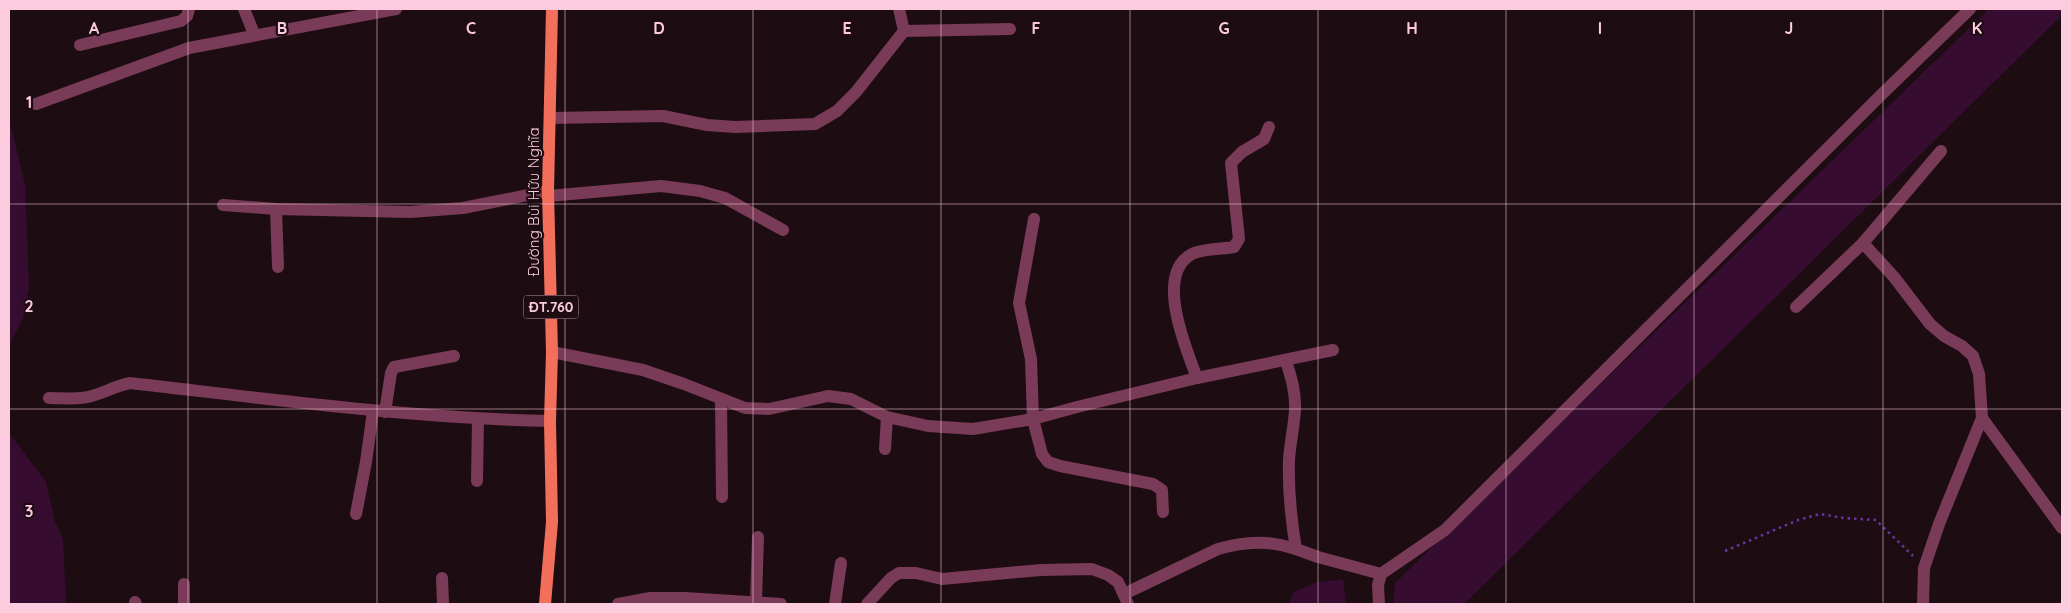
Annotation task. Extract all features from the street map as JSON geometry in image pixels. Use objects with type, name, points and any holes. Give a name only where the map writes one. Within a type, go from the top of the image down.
[{"type":"main road","name":"Đường Bùi Hữu Nghĩa","points":[[546,604],[552,522],[550,421],[552,352],[548,194],[552,9]]},
{"type":"street","points":[[80,45],[181,21],[189,9]]},
{"type":"street","points":[[244,9],[254,34]]},
{"type":"street","points":[[36,104],[189,48],[254,34],[396,9]]},
{"type":"street","points":[[899,9],[904,31]]},
{"type":"street","points":[[1379,604],[1378,585],[1381,574],[1446,530],[1880,96],[1970,9]]},
{"type":"street","points":[[904,31],[1010,29]]},
{"type":"street","points":[[551,118],[663,116],[735,127],[815,124],[837,111],[856,92],[904,31]]},
{"type":"street","points":[[1197,378],[1185,348],[1175,303],[1174,280],[1178,265],[1193,253],[1234,247],[1239,239],[1231,163],[1242,152],[1264,139],[1269,127]]},
{"type":"street","points":[[1796,307],[1863,243],[1941,151]]},
{"type":"street","points":[[223,205],[276,209],[410,212],[463,208],[548,194],[661,186],[724,198],[783,230]]},
{"type":"street","points":[[276,209],[278,267]]},
{"type":"street","points":[[1034,219],[1019,303],[1031,359],[1033,419],[1042,454],[1048,462],[1060,466],[1153,484],[1162,490],[1163,512]]},
{"type":"street","points":[[1863,243],[1894,277],[1930,324],[1944,336],[1962,346],[1972,356],[1979,374],[1982,418],[1939,524],[1924,568],[1922,604]]},
{"type":"street","points":[[552,352],[643,370],[745,408],[770,408],[828,396],[851,399],[887,417],[928,426],[972,429],[1033,419],[1197,378],[1334,350]]},
{"type":"street","points":[[356,514],[366,462],[379,412],[394,367],[454,356]]},
{"type":"street","points":[[1286,360],[1293,383],[1296,408],[1289,458],[1289,484],[1290,515],[1296,549]]},
{"type":"street","points":[[49,398],[81,398],[130,383],[379,412],[478,419],[550,421]]},
{"type":"street","points":[[720,400],[722,497]]},
{"type":"street","points":[[885,449],[887,417]]},
{"type":"street","points":[[1982,418],[2062,528]]},
{"type":"street","points":[[476,481],[478,419]]},
{"type":"street","points":[[756,601],[758,537]]},
{"type":"street","points":[[867,604],[891,578],[899,573],[916,573],[942,579],[1041,570],[1092,568],[1118,582],[1126,599],[1218,549],[1234,544],[1280,543],[1318,557],[1381,574]]},
{"type":"street","points":[[835,604],[841,563]]},
{"type":"street","points":[[442,578],[443,604]]},
{"type":"street","points":[[184,584],[184,604]]},
{"type":"street","points":[[618,604],[685,598],[781,604]]},
{"type":"path","points":[[1725,551],[1798,520],[1820,514],[1876,520],[1924,568]]},
{"type":"shaded area","points":[[1989,9],[2062,9],[2062,15],[1464,604],[1393,604],[1395,583]]},
{"type":"shaded area","points":[[9,118],[25,185],[29,288],[23,318],[9,346]]},
{"type":"shaded area","points":[[9,433],[46,482],[55,522],[63,539],[66,604],[9,604]]},
{"type":"shaded area","points":[[1343,580],[1346,604],[1288,604],[1294,592],[1317,582]]}]
